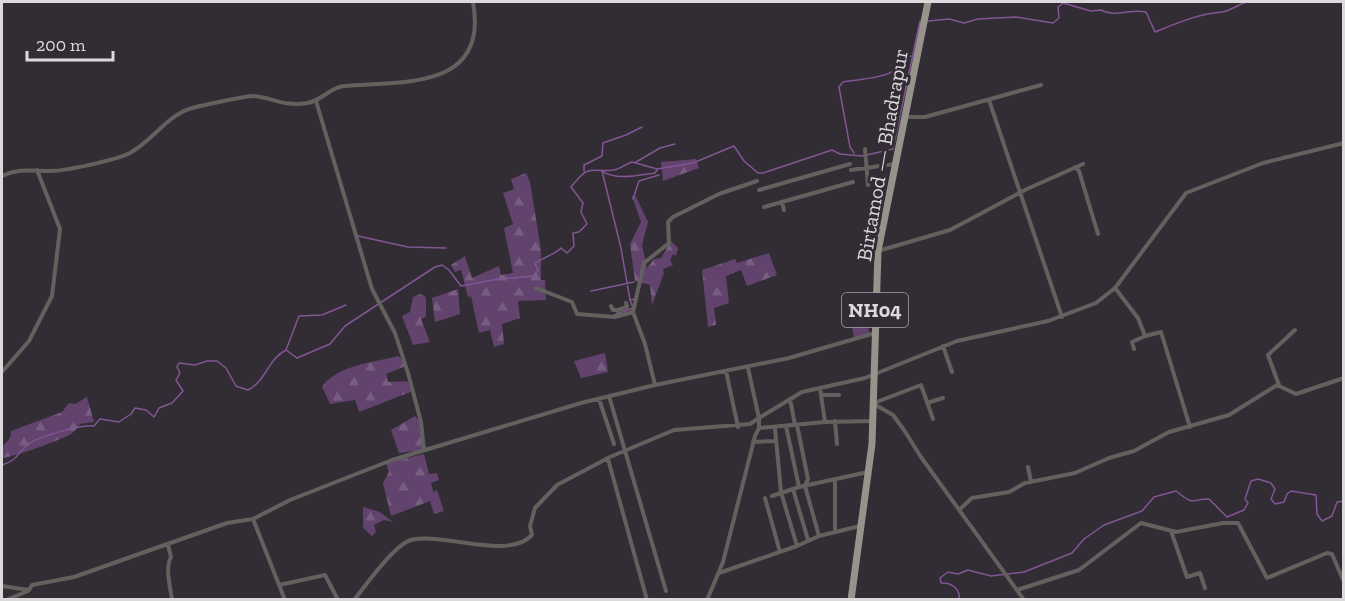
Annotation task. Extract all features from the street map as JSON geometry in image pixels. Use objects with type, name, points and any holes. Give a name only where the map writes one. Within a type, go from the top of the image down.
[{"type":"main road","name":"Birtamod — Bhadrapur","points":[[851,600],[869,472],[873,421],[878,251],[927,2]]},
{"type":"street","points":[[2,176],[23,169],[64,170],[126,154],[177,114],[197,107],[252,95],[277,104],[316,101],[339,87],[389,85],[446,73],[461,61],[473,42],[477,22],[473,2]]},
{"type":"street","points":[[905,117],[925,117],[1041,85]]},
{"type":"street","points":[[989,100],[1062,317]]},
{"type":"street","points":[[316,101],[372,289],[395,333],[408,373],[421,422],[424,450]]},
{"type":"street","points":[[354,600],[396,549],[410,540],[432,541],[443,538],[500,547],[528,540],[532,535],[530,526],[535,508],[557,485],[626,449],[674,430],[738,426],[759,418],[802,392],[874,375],[957,340],[1062,317],[1103,299],[1115,288],[1186,194],[1263,163],[1344,143]]},
{"type":"street","points":[[865,149],[868,185]]},
{"type":"street","points":[[759,190],[851,167],[866,168],[896,164]]},
{"type":"street","points":[[878,251],[950,230],[1020,193],[1083,164]]},
{"type":"street","points":[[1075,167],[1079,171],[1098,234]]},
{"type":"street","points":[[2,372],[29,341],[52,296],[60,229],[37,170]]},
{"type":"street","points":[[655,385],[645,344],[633,312],[644,263],[669,243],[668,222],[673,217],[719,194],[757,181]]},
{"type":"street","points":[[764,207],[853,182]]},
{"type":"street","points":[[782,202],[784,210]]},
{"type":"street","points":[[536,288],[572,302],[577,314],[598,317],[619,316],[633,312]]},
{"type":"street","points":[[1115,288],[1138,318],[1145,336]]},
{"type":"street","points":[[611,306],[613,310],[618,310],[627,307],[626,303]]},
{"type":"street","points":[[618,310],[619,316]]},
{"type":"street","points":[[1280,385],[1279,377],[1268,355],[1295,330]]},
{"type":"street","points":[[1134,349],[1132,342],[1161,332],[1190,427]]},
{"type":"street","points":[[6,600],[29,590],[32,585],[57,582],[227,523],[252,519],[330,483],[424,450],[609,396],[748,368],[875,333]]},
{"type":"street","points":[[943,346],[952,372]]},
{"type":"street","points":[[707,600],[719,573],[733,528],[753,442],[759,428],[759,418],[748,368]]},
{"type":"street","points":[[726,371],[738,426]]},
{"type":"street","points":[[1280,385],[1296,394],[1344,378]]},
{"type":"street","points":[[873,404],[921,385],[933,419]]},
{"type":"street","points":[[959,510],[972,498],[1009,492],[1031,482],[1075,473],[1109,458],[1134,451],[1169,432],[1229,415],[1253,398],[1280,385]]},
{"type":"street","points":[[820,388],[825,422]]},
{"type":"street","points":[[821,395],[839,395]]},
{"type":"street","points":[[609,396],[666,591]]},
{"type":"street","points":[[927,403],[943,398]]},
{"type":"street","points":[[599,399],[615,444]]},
{"type":"street","points":[[790,399],[808,479],[805,486],[819,536]]},
{"type":"street","points":[[873,404],[893,415],[1024,600]]},
{"type":"street","points":[[759,428],[825,422],[873,421]]},
{"type":"street","points":[[835,422],[837,444]]},
{"type":"street","points":[[786,426],[799,487]]},
{"type":"street","points":[[775,428],[781,492],[797,546]]},
{"type":"street","points":[[753,442],[776,441]]},
{"type":"street","points":[[608,459],[647,600]]},
{"type":"street","points":[[1028,467],[1031,482]]},
{"type":"street","points":[[772,496],[799,487],[869,472]]},
{"type":"street","points":[[834,532],[835,480]]},
{"type":"street","points":[[793,489],[808,540]]},
{"type":"street","points":[[765,498],[780,552]]},
{"type":"street","points":[[252,519],[285,600]]},
{"type":"street","points":[[1017,590],[1080,570],[1141,523],[1171,531],[1238,523],[1267,578],[1327,553],[1332,555],[1344,582]]},
{"type":"street","points":[[719,573],[819,536],[861,526]]},
{"type":"street","points":[[1171,531],[1187,577],[1200,573],[1205,588]]},
{"type":"street","points":[[168,545],[171,557],[168,561],[168,571],[172,600]]},
{"type":"street","points":[[279,585],[325,575],[338,600]]},
{"type":"street","points":[[2,586],[29,590]]},
{"type":"green space","points":[[696,159],[699,168],[663,181],[661,162]]},
{"type":"green space","points":[[526,173],[530,182],[541,250],[541,280],[545,280],[546,300],[518,301],[520,318],[502,324],[504,344],[494,347],[490,330],[479,333],[471,296],[468,297],[461,270],[455,272],[451,265],[465,256],[472,278],[499,266],[501,275],[513,273],[504,228],[513,224],[503,193],[514,189],[511,179]]},
{"type":"green space","points":[[635,195],[648,222],[642,245],[647,268],[654,259],[661,258],[671,241],[678,248],[676,256],[673,254],[670,260],[673,265],[663,269],[664,273],[652,305],[650,285],[635,281],[630,244],[641,222],[632,196]]},
{"type":"green space","points":[[769,253],[777,275],[747,286],[741,270],[726,276],[729,303],[714,308],[716,325],[708,327],[702,270],[735,259],[737,263]]},
{"type":"green space","points":[[458,289],[460,314],[435,322],[432,298]]},
{"type":"green space","points":[[867,293],[869,334],[854,338],[847,296]]},
{"type":"green space","points":[[420,294],[426,297],[426,317],[421,319],[430,342],[413,345],[402,316],[410,312],[413,297]]},
{"type":"green space","points":[[605,353],[608,372],[581,378],[574,361]]},
{"type":"green space","points":[[399,356],[406,366],[386,374],[388,382],[407,381],[413,391],[359,412],[355,400],[330,404],[322,387],[337,374],[357,366]]},
{"type":"green space","points":[[87,397],[94,422],[80,424],[71,434],[57,440],[2,458],[2,447],[10,438],[11,431],[62,412],[69,403],[75,404]]},
{"type":"green space","points":[[415,416],[421,422],[424,450],[399,453],[391,430]]},
{"type":"green space","points":[[424,454],[429,474],[437,473],[439,480],[431,483],[433,492],[437,490],[444,511],[434,514],[430,501],[391,516],[383,483],[389,472],[386,463]]},
{"type":"green space","points":[[363,507],[380,512],[393,522],[384,520],[374,525],[376,532],[372,536],[363,528]]},
{"type":"waterway","points":[[928,21],[949,19],[964,23],[978,19],[1016,17],[1053,23],[1059,18],[1058,7],[1063,3],[1091,11],[1146,12],[1155,32],[1247,2]]},
{"type":"waterway","points":[[2,465],[12,461],[30,443],[52,434],[94,426],[100,419],[119,422],[131,414],[135,408],[146,410],[154,417],[159,408],[172,403],[183,391],[176,380],[180,373],[177,367],[179,363],[195,365],[217,361],[226,368],[236,386],[248,390],[286,350],[297,358],[330,344],[345,326],[435,267],[442,265],[449,270],[461,286],[498,279],[535,276],[538,270],[535,264],[561,248],[567,253],[574,246],[573,233],[579,232],[587,224],[581,212],[583,203],[571,187],[587,171],[614,170],[632,162],[657,169],[693,163],[734,146],[744,161],[758,173],[763,173],[832,150],[840,154],[862,156],[893,149],[920,21]]},
{"type":"waterway","points":[[854,153],[850,147],[839,87],[843,82],[889,73],[894,70],[901,59],[911,56]]},
{"type":"waterway","points":[[584,171],[584,165],[602,156],[603,143],[642,127]]},
{"type":"waterway","points":[[636,162],[660,148],[675,144]]},
{"type":"waterway","points":[[602,171],[614,176],[628,176],[655,173],[657,170]]},
{"type":"waterway","points":[[602,171],[621,248],[630,300]]},
{"type":"waterway","points":[[633,199],[639,181],[659,175]]},
{"type":"waterway","points":[[358,236],[408,247],[446,248]]},
{"type":"waterway","points":[[591,291],[634,282]]},
{"type":"waterway","points":[[614,315],[633,308],[630,300],[635,299]]},
{"type":"waterway","points":[[286,350],[299,316],[322,315],[346,305]]},
{"type":"waterway","points":[[959,600],[954,587],[941,583],[940,578],[948,572],[958,574],[968,570],[991,576],[1024,572],[1072,553],[1084,539],[1104,525],[1142,511],[1154,497],[1176,491],[1190,501],[1209,499],[1227,517],[1244,510],[1248,503],[1245,499],[1251,481],[1258,479],[1271,483],[1275,489],[1271,499],[1275,504],[1284,502],[1291,491],[1316,495],[1317,514],[1322,521],[1332,516],[1337,502],[1344,501]]}]
